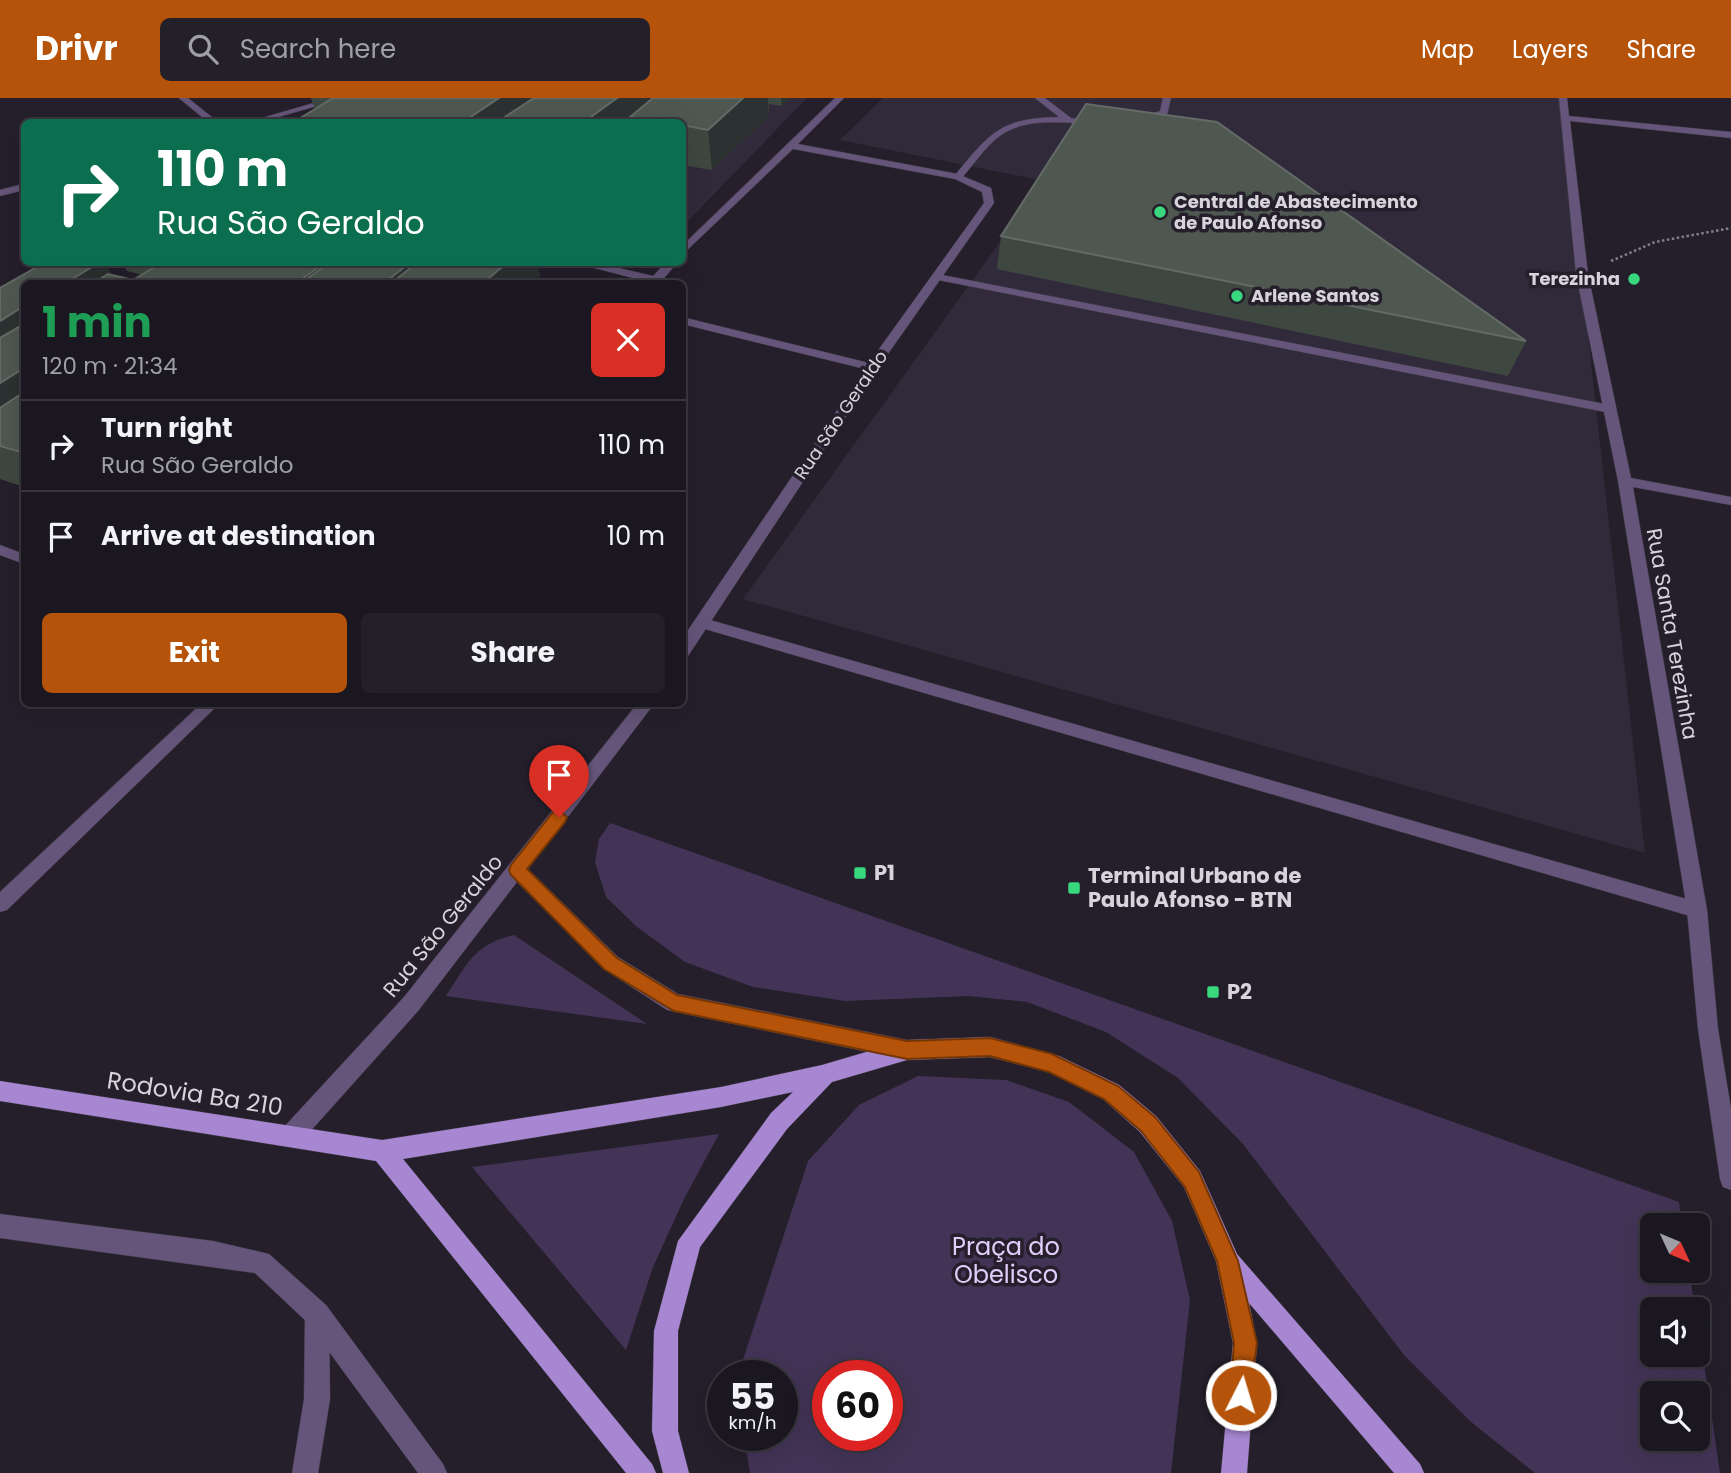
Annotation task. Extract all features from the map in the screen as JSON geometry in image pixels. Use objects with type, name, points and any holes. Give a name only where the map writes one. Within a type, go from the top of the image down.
[{"type":"main road","name":"Rodovia Ba 210","points":[[0,1091],[382,1151],[721,1097],[826,1074],[907,1050],[990,1047],[1052,1063],[1111,1092],[1148,1124],[1192,1179],[1228,1261]]},
{"type":"main road","points":[[676,1473],[665,1431],[666,1331],[690,1241],[779,1121],[826,1074]]},
{"type":"main road","points":[[382,1151],[643,1473]]},
{"type":"main road","points":[[1228,1261],[1245,1343],[1234,1473]]},
{"type":"main road","points":[[1228,1261],[1410,1473]]},
{"type":"street","points":[[183,98],[209,119]]},
{"type":"street","points":[[264,119],[341,98]]},
{"type":"street","points":[[686,249],[789,145],[840,98]]},
{"type":"street","points":[[1039,98],[1068,120]]},
{"type":"street","points":[[1124,123],[1152,120],[1164,113],[1167,98]]},
{"type":"street","name":"Rua Santa Terezinha","points":[[1563,98],[1582,274],[1625,481],[1697,910],[1708,1029],[1731,1179]]},
{"type":"street","points":[[1564,118],[1731,135]]},
{"type":"street","points":[[789,145],[958,177],[997,134],[1022,124],[1068,120],[1113,122]]},
{"type":"street","name":"Rua São Geraldo","points":[[686,646],[872,367],[989,202],[987,190],[958,177]]},
{"type":"street","points":[[0,194],[21,188]]},
{"type":"street","points":[[592,266],[650,280]]},
{"type":"street","points":[[655,280],[669,266]]},
{"type":"street","points":[[937,277],[1610,409]]},
{"type":"street","points":[[686,321],[872,367]]},
{"type":"street","points":[[1625,481],[1731,501]]},
{"type":"street","points":[[0,550],[21,558]]},
{"type":"street","points":[[703,623],[1697,910]]},
{"type":"street","points":[[0,904],[208,707]]},
{"type":"street","name":"Rua São Geraldo","points":[[291,1136],[411,1004],[644,707]]},
{"type":"street","points":[[517,870],[611,963],[674,1003],[907,1050]]},
{"type":"street","points":[[0,1226],[213,1253],[261,1262],[317,1314],[434,1473]]},
{"type":"street","points":[[305,1473],[317,1399],[317,1314]]},
{"type":"path","points":[[1582,274],[1655,242],[1731,229]]},
{"type":"shaded area","points":[[567,98],[807,98],[686,223],[686,119],[538,119]]},
{"type":"shaded area","points":[[883,98],[1562,98],[1645,853],[743,599],[1044,181],[840,140]]},
{"type":"green space","points":[[610,823],[1679,1202],[1680,1213],[1640,1213],[1640,1283],[1691,1283],[1693,1297],[1640,1297],[1640,1367],[1704,1367],[1707,1381],[1640,1381],[1640,1451],[1710,1451],[1710,1405],[1720,1473],[1535,1473],[1471,1422],[1404,1355],[1243,1144],[1178,1078],[1106,1032],[1027,1002],[969,996],[845,1001],[753,987],[685,962],[637,927],[606,897],[595,862],[599,839]]},
{"type":"green space","points":[[514,935],[647,1024],[446,996],[466,965],[480,950]]},
{"type":"green space","name":"Praça do Obelisco","points":[[918,1076],[1006,1080],[1069,1102],[1134,1152],[1172,1221],[1190,1300],[1171,1473],[750,1473],[747,1451],[798,1451],[798,1360],[743,1360],[808,1161],[859,1105]]},
{"type":"green space","points":[[719,1134],[684,1199],[653,1267],[626,1350],[472,1167]]},
{"type":"building","points":[[333,98],[499,98],[468,119],[299,119]]},
{"type":"building","points":[[534,98],[617,98],[588,119],[502,119]]},
{"type":"building","points":[[653,98],[743,98],[708,130],[686,126],[686,119],[630,117]]},
{"type":"building","name":"Central de Abastecimento de Paulo Afonso","points":[[1086,104],[1217,122],[1526,341],[1001,236]]},
{"type":"building","points":[[39,266],[93,266],[71,280],[21,280],[21,308],[0,321],[0,288]]},
{"type":"building","points":[[156,266],[320,266],[301,280],[133,280]]},
{"type":"building","points":[[325,266],[406,266],[388,280],[305,280]]},
{"type":"building","points":[[413,266],[503,266],[487,280],[395,280]]},
{"type":"building","points":[[108,274],[133,280],[98,280]]},
{"type":"building","points":[[21,326],[21,370],[0,383],[0,338]]},
{"type":"building","points":[[21,394],[21,452],[0,446],[0,408]]},
{"type":"place","name":"Central de Abastecimento de Paulo Afonso","points":[[1160,212]]},
{"type":"place","name":"Terezinha","points":[[1634,279]]},
{"type":"place","name":"Arlene Santos","points":[[1237,296]]},
{"type":"place","name":"P1","points":[[860,873]]},
{"type":"place","name":"Terminal Urbano de Paulo Afonso - BTN","points":[[1074,888]]},
{"type":"place","name":"P2","points":[[1213,992]]},
{"type":"route","points":[[559,817],[517,870],[611,963],[674,1003],[907,1050],[990,1047],[1052,1063],[1111,1092],[1148,1124],[1192,1179],[1228,1261],[1245,1343],[1241,1395]]}]
